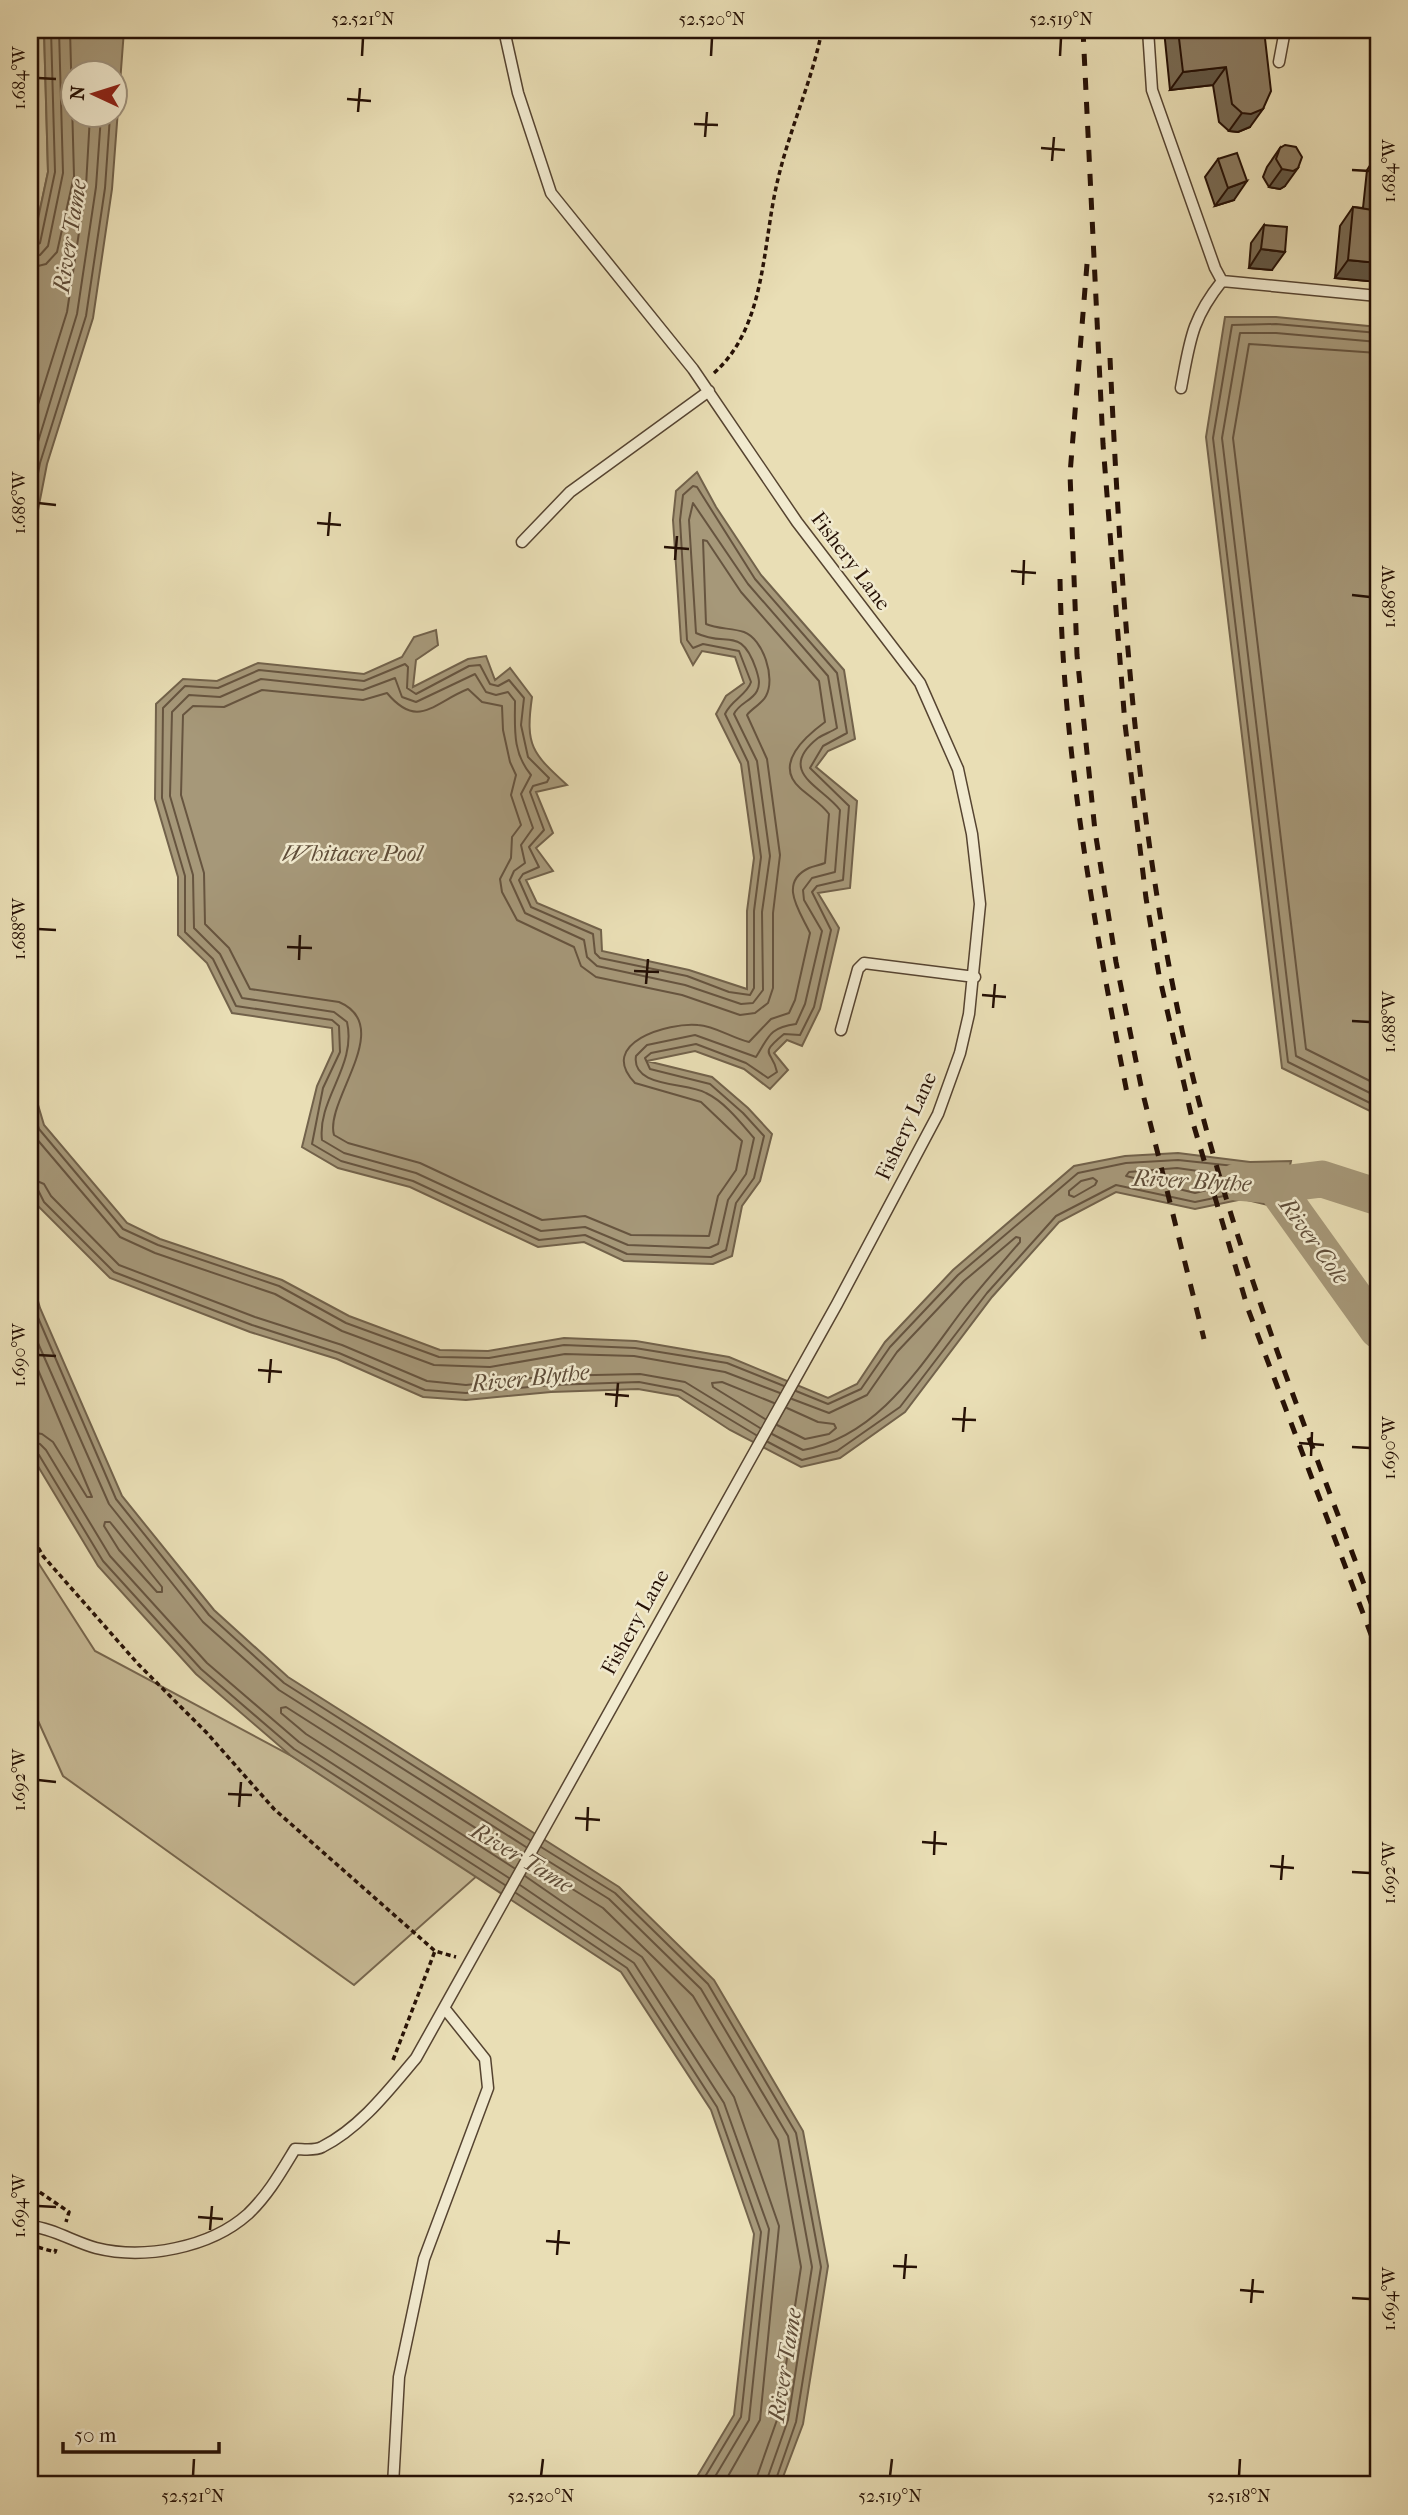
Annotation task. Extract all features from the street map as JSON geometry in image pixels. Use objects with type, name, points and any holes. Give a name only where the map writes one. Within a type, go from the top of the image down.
[{"type":"lane","name":"Fishery Lane","points":[[31,2224],[97,2248],[128,2253],[165,2250],[209,2238],[247,2215],[275,2183],[295,2149],[319,2149],[377,2104],[416,2058],[742,1469],[837,1304],[938,1114],[960,1053],[975,977],[980,904],[972,834],[958,769],[920,683],[797,523],[709,391],[551,193],[518,93],[504,30]]},
{"type":"lane","points":[[1147,30],[1152,90],[1215,268],[1223,281]]},
{"type":"lane","points":[[1279,62],[1285,30]]},
{"type":"lane","points":[[1223,281],[1378,296]]},
{"type":"lane","points":[[1181,388],[1196,320],[1223,281]]},
{"type":"lane","points":[[522,542],[570,492],[709,391]]},
{"type":"lane","points":[[841,1030],[858,968],[864,963],[975,977]]},
{"type":"lane","points":[[393,2485],[399,2377],[424,2259],[488,2088],[485,2059],[445,2009]]},
{"type":"path","points":[[709,391],[711,376],[735,349],[752,314],[778,176],[822,30]]},
{"type":"path","points":[[30,1533],[43,1556],[138,1664],[206,1732],[274,1809],[435,1951],[468,1960]]},
{"type":"path","points":[[389,2071],[435,1951]]},
{"type":"path","points":[[30,2179],[36,2189],[69,2212]]},
{"type":"path","points":[[30,2245],[55,2252]]},
{"type":"shaded area","points":[[30,30],[44,30],[48,172],[30,256]]},
{"type":"shaded area","points":[[30,1550],[95,1651],[290,1755],[478,1875],[354,1985],[63,1776],[30,1703]]},
{"type":"water","name":"River Tame","points":[[44,30],[124,30],[122,60],[60,60],[60,130],[116,130],[112,189],[93,318],[47,464],[30,551],[30,256],[48,172]]},
{"type":"water","points":[[1225,317],[1276,317],[1378,327],[1378,1115],[1282,1068],[1206,437]]},
{"type":"water","name":"Whitacre Pool","points":[[697,472],[716,507],[761,575],[844,670],[855,739],[828,751],[816,767],[857,801],[850,888],[818,893],[839,928],[820,1009],[802,1046],[787,1040],[774,1053],[788,1070],[770,1089],[744,1069],[695,1051],[647,1061],[712,1077],[748,1108],[772,1134],[760,1181],[742,1206],[732,1256],[713,1264],[624,1261],[584,1242],[538,1247],[410,1187],[338,1168],[302,1147],[317,1086],[333,1051],[332,1028],[232,1013],[207,963],[178,935],[178,877],[155,799],[156,704],[183,679],[217,681],[258,663],[364,674],[402,657],[414,637],[436,630],[438,645],[416,660],[413,687],[468,659],[486,656],[495,680],[510,668],[532,697],[530,727],[534,747],[546,765],[567,785],[536,792],[553,833],[536,848],[553,871],[526,880],[537,903],[601,930],[602,951],[689,970],[747,989],[747,911],[754,858],[741,764],[716,714],[726,696],[744,683],[735,657],[702,651],[693,665],[681,642],[673,520],[676,491]]},
{"type":"water","points":[[30,1078],[44,1125],[127,1223],[160,1239],[282,1280],[349,1316],[440,1350],[488,1351],[564,1338],[636,1341],[729,1357],[828,1398],[857,1384],[885,1342],[953,1270],[1074,1166],[1125,1156],[1178,1153],[1250,1162],[1291,1161],[1281,1208],[1243,1199],[1195,1209],[1116,1192],[1059,1222],[992,1297],[905,1412],[840,1458],[801,1467],[730,1430],[678,1396],[638,1389],[551,1392],[466,1400],[423,1397],[337,1359],[250,1332],[110,1278],[38,1206],[30,1188]]},
{"type":"water","name":"River Tame","points":[[30,1273],[40,1308],[122,1496],[214,1610],[288,1677],[619,1887],[714,1980],[803,2131],[828,2266],[803,2424],[780,2485],[692,2485],[734,2415],[754,2234],[711,2110],[621,1972],[290,1755],[196,1674],[98,1566],[30,1453]]},
{"type":"building","points":[[1178,30],[1264,30],[1271,91],[1263,109],[1251,114],[1242,113],[1232,104],[1226,67],[1183,72]]},
{"type":"building","points":[[1285,145],[1296,147],[1302,157],[1298,168],[1293,171],[1282,169],[1276,159],[1280,148]]},
{"type":"building","points":[[1237,153],[1247,181],[1228,188],[1218,159]]},
{"type":"building","points":[[1378,163],[1378,263],[1348,260],[1353,207],[1373,210]]},
{"type":"building","points":[[1264,225],[1287,227],[1285,252],[1261,249]]},
{"type":"waterway","name":"River Blythe","points":[[1236,1182],[1274,1185],[1322,1179],[1378,1197]]},
{"type":"waterway","name":"River Cole","points":[[1274,1185],[1378,1330]]},
{"type":"railway","points":[[1083,30],[1103,444],[1125,724],[1146,898],[1159,975],[1193,1123],[1248,1309],[1378,1653]]},
{"type":"railway","points":[[1087,264],[1070,474],[1077,655],[1095,831],[1116,962],[1141,1086],[1204,1339]]},
{"type":"railway","points":[[1110,358],[1126,624],[1144,803],[1156,892],[1190,1065],[1208,1136],[1251,1277],[1378,1622]]},
{"type":"railway","points":[[1060,579],[1067,709],[1082,838],[1127,1093]]}]
